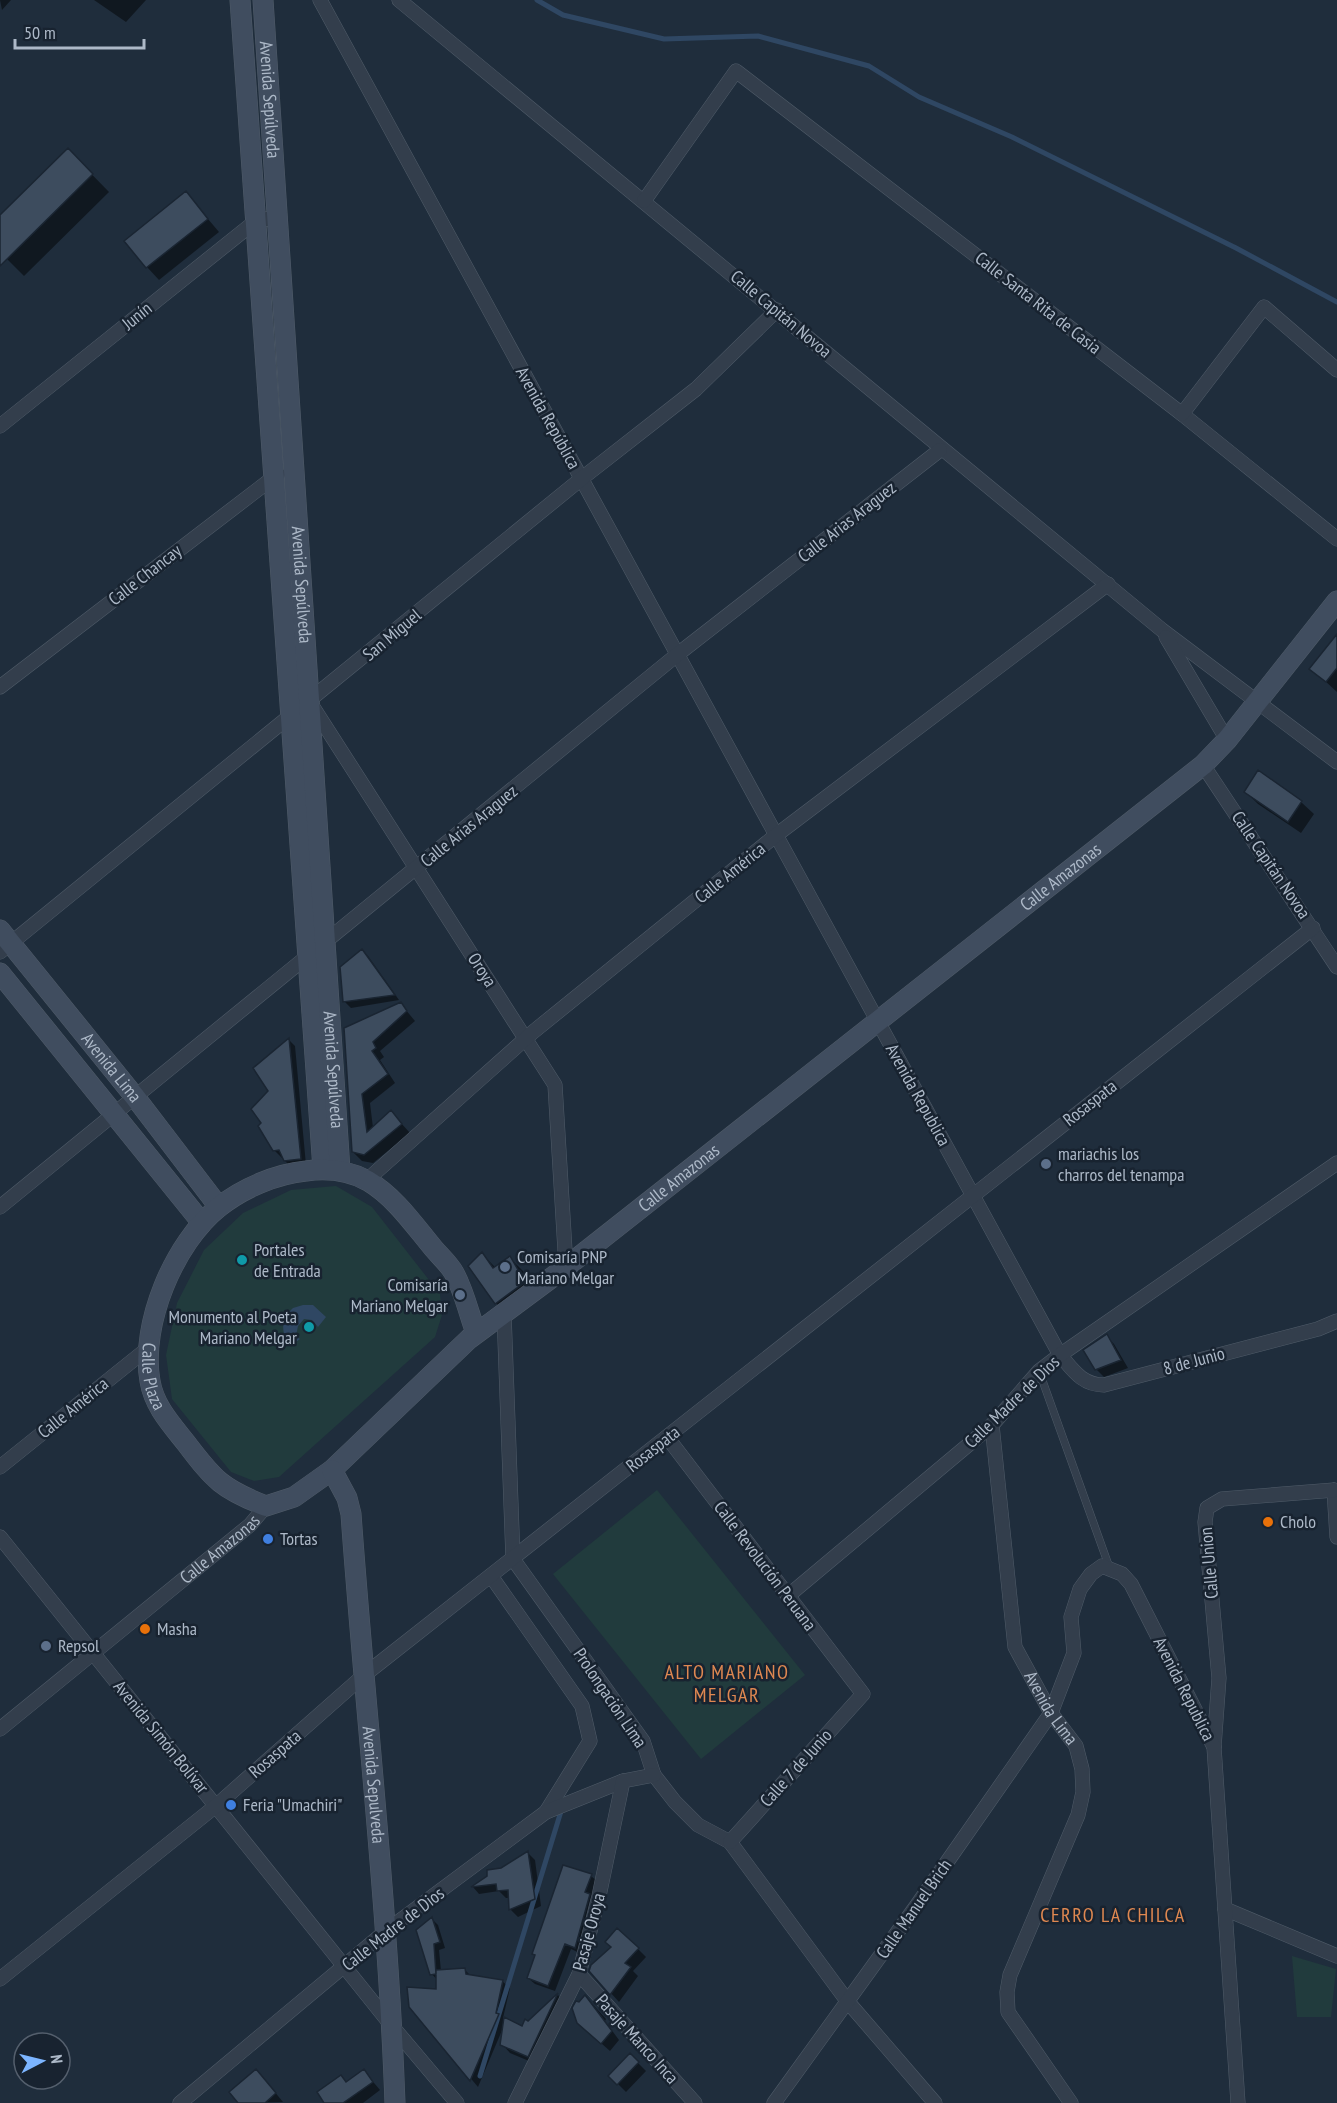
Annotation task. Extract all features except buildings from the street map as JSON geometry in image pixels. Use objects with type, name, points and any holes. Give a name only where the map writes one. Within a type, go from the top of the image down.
[{"type":"street","name":"Avenida Sepúlveda","points":[[240,0],[308,956],[331,1170]]},
{"type":"street","name":"Avenida Sepúlveda","points":[[263,0],[325,944],[331,1170]]},
{"type":"street","name":"Avenida República","points":[[320,0],[678,654],[775,836]]},
{"type":"street","name":"Calle Capitán Novoa","points":[[399,0],[777,310],[940,450],[1162,630],[1337,762]]},
{"type":"street","name":"Calle Santa Rita de Casia","points":[[644,201],[736,71],[1182,414],[1337,539]]},
{"type":"street","points":[[257,220],[278,218]]},
{"type":"street","name":"Junín","points":[[0,426],[257,220]]},
{"type":"street","points":[[1182,414],[1264,307],[1337,370]]},
{"type":"street","name":"San Miguel","points":[[4,942],[310,702],[581,479],[696,389],[777,310]]},
{"type":"street","name":"Calle Arias Araguez","points":[[0,1207],[678,654],[940,450]]},
{"type":"street","points":[[275,474],[295,472]]},
{"type":"street","name":"Calle Chancay","points":[[0,687],[275,474]]},
{"type":"street","name":"Calle América","points":[[367,1180],[525,1038],[775,836],[1108,584]]},
{"type":"street","name":"Calle Amazonas","points":[[0,1729],[250,1525],[266,1506],[294,1497],[332,1470],[476,1333],[566,1267],[1203,765],[1227,740],[1337,602]]},
{"type":"street","name":"Calle Capitán Novoa","points":[[1162,630],[1227,740]]},
{"type":"street","name":"Oroya","points":[[310,702],[555,1085],[566,1267]]},
{"type":"street","name":"Calle Capitán Novoa","points":[[1203,765],[1337,966]]},
{"type":"street","name":"Avenida Republica","points":[[775,836],[1060,1355]]},
{"type":"street","name":"Rosaspata","points":[[0,1979],[217,1805],[363,1676],[1313,928]]},
{"type":"street","name":"Avenida Lima","points":[[4,942],[135,1097],[219,1207]]},
{"type":"street","name":"Avenida Lima","points":[[0,973],[202,1223]]},
{"type":"street","name":"Calle Madre de Dios","points":[[789,1595],[992,1425],[1039,1371],[1337,1163]]},
{"type":"street","name":"Calle Plaza","points":[[266,1506],[238,1495],[213,1478],[157,1406],[150,1383],[147,1349],[158,1304],[176,1259],[202,1223],[219,1207],[256,1185],[289,1173],[331,1170],[367,1180],[391,1198],[454,1272],[476,1333]]},
{"type":"street","points":[[504,1313],[513,1559]]},
{"type":"street","name":"8 de Junio","points":[[1060,1355],[1079,1377],[1087,1382],[1104,1385],[1318,1329],[1337,1321]]},
{"type":"street","name":"Calle América","points":[[0,1467],[147,1349]]},
{"type":"street","name":"Avenida Lima","points":[[992,1425],[1015,1647],[1051,1713],[1076,1746],[1082,1769],[1083,1792],[1078,1815],[1010,1975],[1007,1992],[1008,2012],[1071,2103]]},
{"type":"street","name":"Calle Revolución Peruana","points":[[667,1437],[863,1694]]},
{"type":"street","name":"Avenida Sepulveda","points":[[332,1470],[347,1498],[351,1514],[386,1931],[395,2103]]},
{"type":"street","points":[[1336,1488],[1337,1537]]},
{"type":"street","name":"Calle Union","points":[[1214,1747],[1219,1678],[1205,1522],[1207,1508],[1222,1499],[1336,1488]]},
{"type":"street","name":"Avenida Simón Bolívar","points":[[0,1536],[392,2026],[457,2103]]},
{"type":"street","name":"Prolongación Lima","points":[[513,1559],[643,1741],[654,1775],[675,1802],[698,1825],[730,1842],[848,2002],[935,2103]]},
{"type":"street","points":[[1051,1713],[1074,1653],[1071,1617],[1080,1589],[1091,1574],[1102,1566],[1110,1569]]},
{"type":"street","name":"Avenida Republica","points":[[1110,1569],[1122,1574],[1131,1584],[1214,1747],[1238,2103]]},
{"type":"street","points":[[491,1576],[582,1706],[591,1741],[546,1812]]},
{"type":"street","name":"Calle 7 de Junio","points":[[730,1842],[863,1694]]},
{"type":"street","name":"Calle Manuel Brich","points":[[774,2103],[848,2002],[1051,1713]]},
{"type":"street","points":[[623,1781],[654,1775]]},
{"type":"street","name":"Calle Madre de Dios","points":[[180,2103],[386,1931],[546,1812],[623,1781]]},
{"type":"street","name":"Pasaje Oroya","points":[[514,2103],[579,1974],[599,1896],[623,1781]]},
{"type":"street","points":[[1226,1909],[1337,1956]]},
{"type":"street","name":"Pasaje Manco Inca","points":[[579,1974],[695,2103]]},
{"type":"lane","points":[[1039,1371],[1110,1569]]},
{"type":"green space","points":[[336,1186],[372,1207],[440,1294],[442,1315],[435,1337],[279,1477],[254,1481],[231,1472],[172,1399],[166,1355],[177,1303],[204,1250],[243,1213],[291,1190]]},
{"type":"green space","points":[[657,1490],[805,1675],[701,1759],[553,1574]]},
{"type":"green space","points":[[1292,1956],[1336,1969],[1331,2017],[1297,2017]]},
{"type":"water","points":[[313,1305],[326,1317],[318,1327],[312,1320],[304,1319],[298,1326],[296,1336],[300,1339],[290,1346],[285,1336],[284,1322],[293,1308]]},
{"type":"waterway","points":[[537,0],[563,15],[664,39],[758,36],[869,66],[919,97],[1012,137],[1236,248],[1337,302]]},
{"type":"waterway","points":[[480,2076],[562,1808]]},
{"type":"place","name":"mariachis los charros del tenampa","points":[[1046,1164]]},
{"type":"place","name":"Portales de Entrada","points":[[242,1260]]},
{"type":"place","name":"Comisaría PNP Mariano Melgar","points":[[505,1267]]},
{"type":"place","name":"Comisaría Mariano Melgar","points":[[460,1295]]},
{"type":"place","name":"Monumento al Poeta Mariano Melgar","points":[[309,1327]]},
{"type":"place","name":"Cholo","points":[[1268,1522]]},
{"type":"place","name":"Tortas","points":[[268,1539]]},
{"type":"place","name":"Masha","points":[[145,1629]]},
{"type":"place","name":"Repsol","points":[[46,1646]]},
{"type":"place","name":"Feria \"Umachiri\"","points":[[231,1805]]},
{"type":"district","name":"ALTO MARIANO MELGAR","points":[[727,1684]]},
{"type":"district","name":"CERRO LA CHILCA","points":[[1113,1915]]}]
